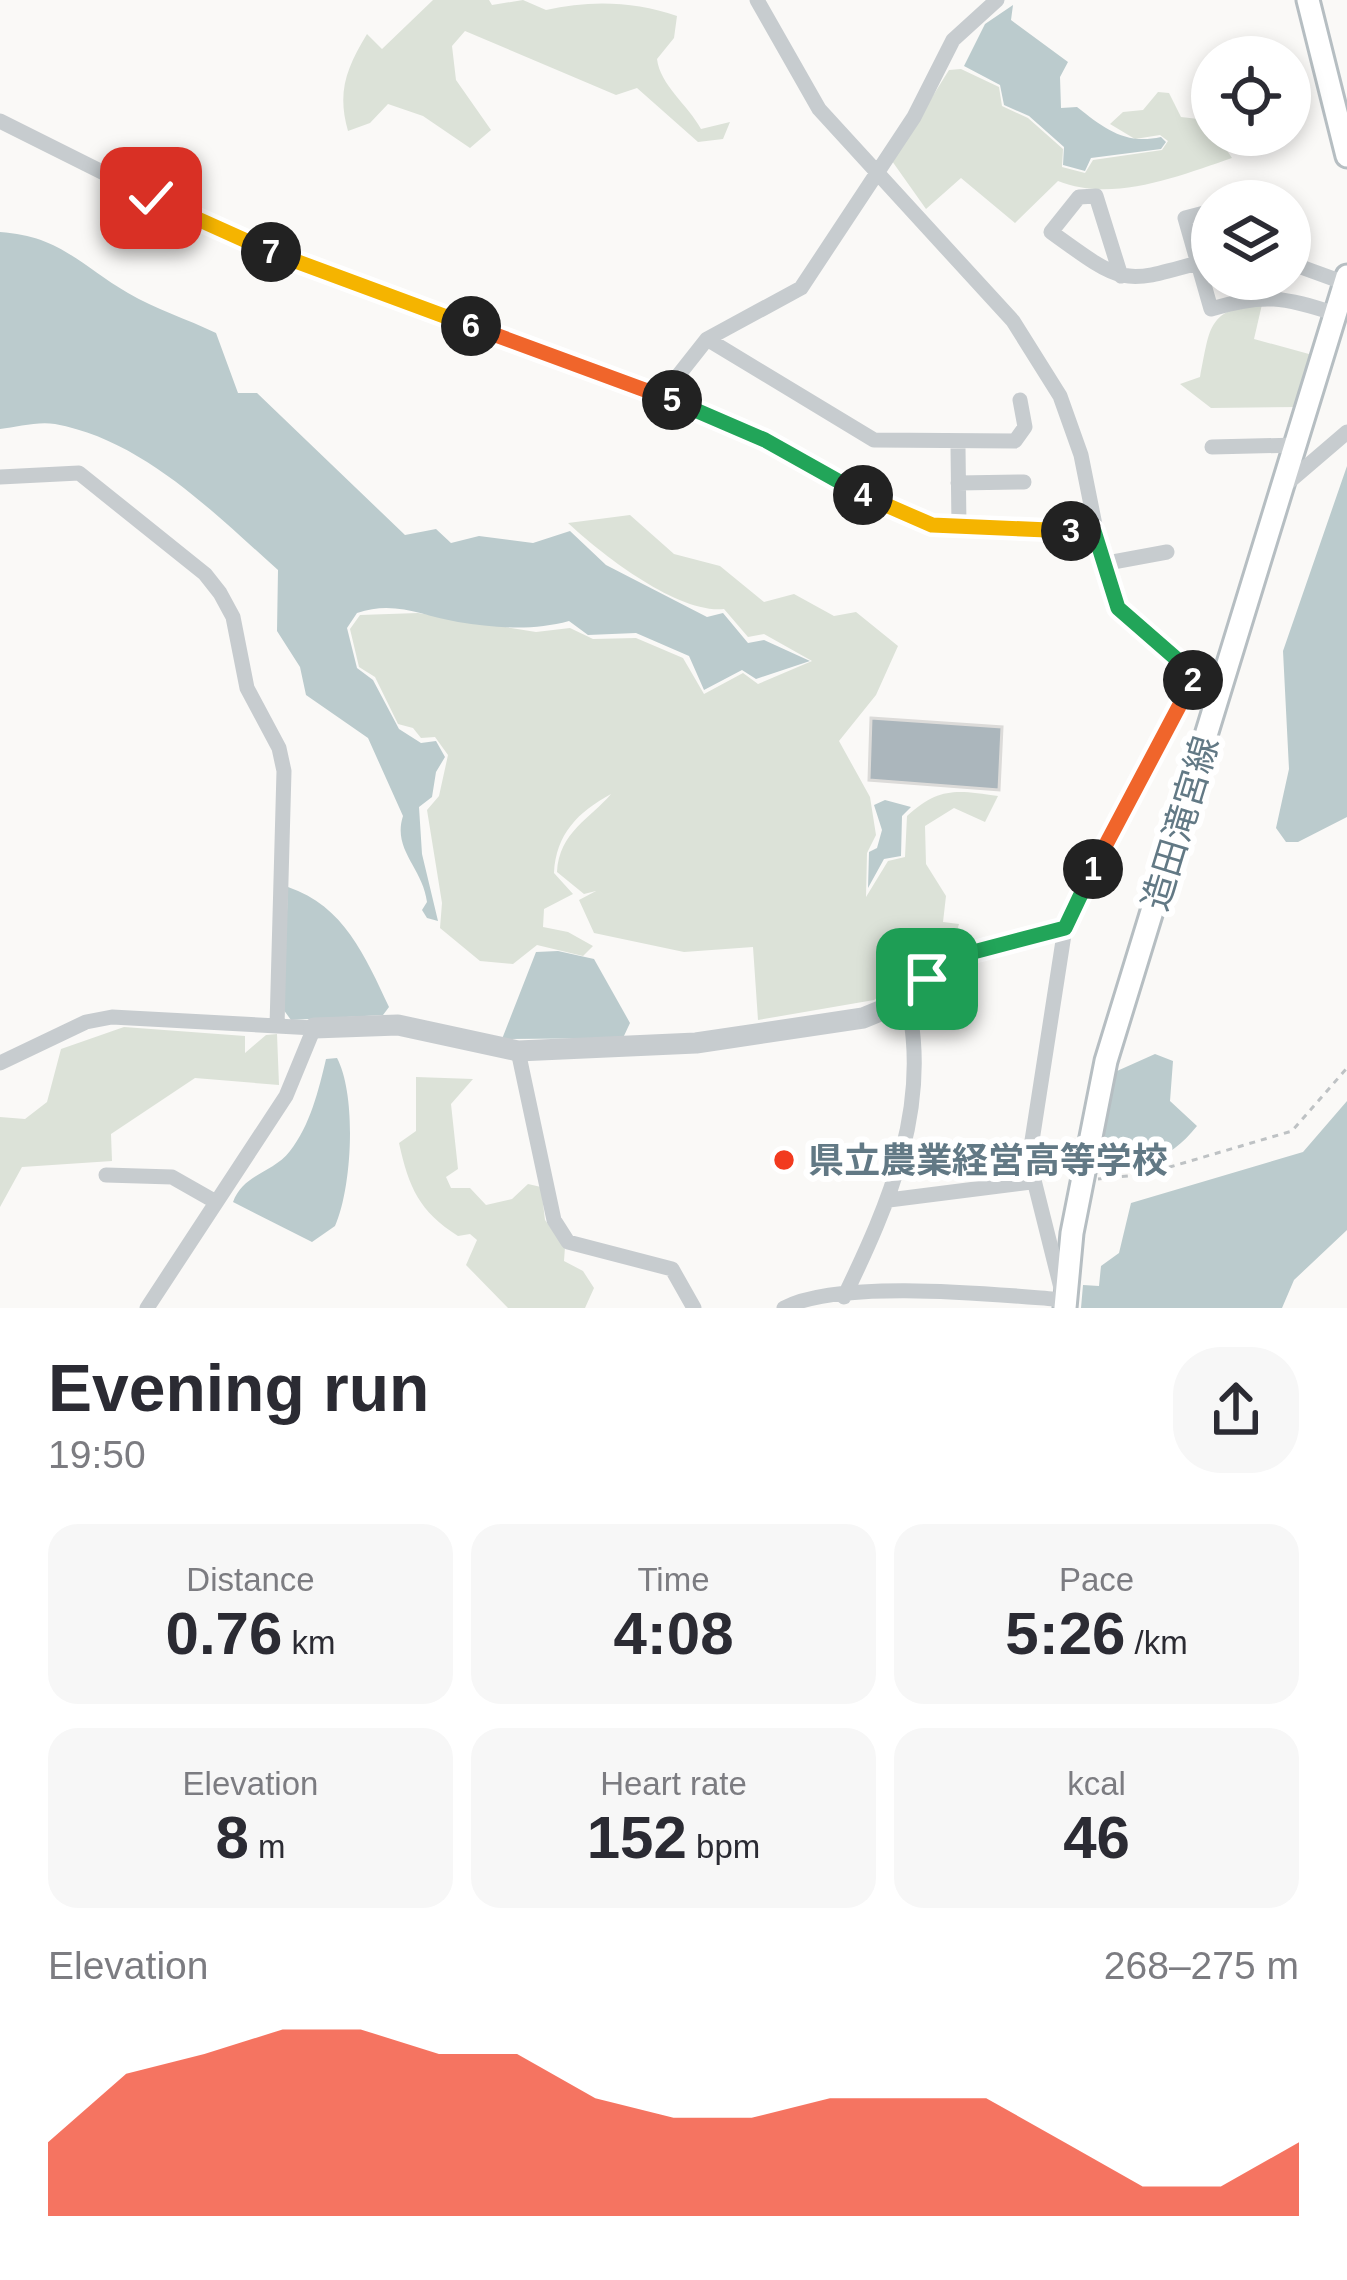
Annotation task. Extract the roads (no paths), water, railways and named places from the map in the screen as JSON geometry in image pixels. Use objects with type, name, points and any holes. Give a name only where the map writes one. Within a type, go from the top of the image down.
[{"type":"main road","points":[[1308,0],[1347,156]]},
{"type":"main road","name":"造田滝宮線","points":[[1065,1306],[1079,1193],[1106,1061],[1346,279]]},
{"type":"street","points":[[758,0],[819,109],[1013,321],[1060,396],[1081,455],[1094,531],[1118,608],[1196,676],[1224,680]]},
{"type":"street","points":[[662,396],[707,339],[801,289],[914,117],[952,40],[997,0]]},
{"type":"street","points":[[0,121],[232,237],[662,396],[765,440],[908,517],[959,527],[1094,531]]},
{"type":"street","points":[[1121,276],[1096,196],[1079,197],[1051,232],[1103,270],[1121,276],[1136,280],[1191,265]]},
{"type":"street","points":[[1311,269],[1346,279]]},
{"type":"street","points":[[1210,300],[1211,309],[1235,300]]},
{"type":"street","points":[[1280,300],[1336,314]]},
{"type":"street","points":[[707,339],[874,440],[1015,441],[1025,427],[1020,400]]},
{"type":"street","points":[[1284,486],[1347,432]]},
{"type":"street","points":[[1212,447],[1298,445]]},
{"type":"street","points":[[958,447],[959,527]]},
{"type":"street","points":[[0,477],[79,473],[206,574],[233,617],[247,688],[279,748],[284,771],[278,1026]]},
{"type":"street","points":[[958,483],[1024,482]]},
{"type":"street","points":[[1102,564],[1167,551]]},
{"type":"street","points":[[1065,1306],[1031,1182],[1033,1113],[1065,928],[1124,802],[1196,676]]},
{"type":"street","points":[[0,1063],[86,1022],[112,1017],[314,1028],[425,1028],[518,1051],[738,1037],[863,1018],[907,1000],[962,955],[1065,928]]},
{"type":"street","points":[[844,1297],[889,1200],[913,1102],[916,1060],[907,1000]]},
{"type":"street","points":[[147,1308],[286,1096],[314,1028]]},
{"type":"street","points":[[518,1051],[554,1220],[568,1242],[673,1269],[694,1308]]},
{"type":"street","points":[[106,1175],[172,1177],[216,1202]]},
{"type":"street","points":[[889,1200],[1031,1182]]},
{"type":"street","points":[[784,1308],[810,1298],[952,1288],[1054,1299],[1065,1306]]},
{"type":"place","name":"県立農業経営高等学校","points":[[784,1160]]}]
